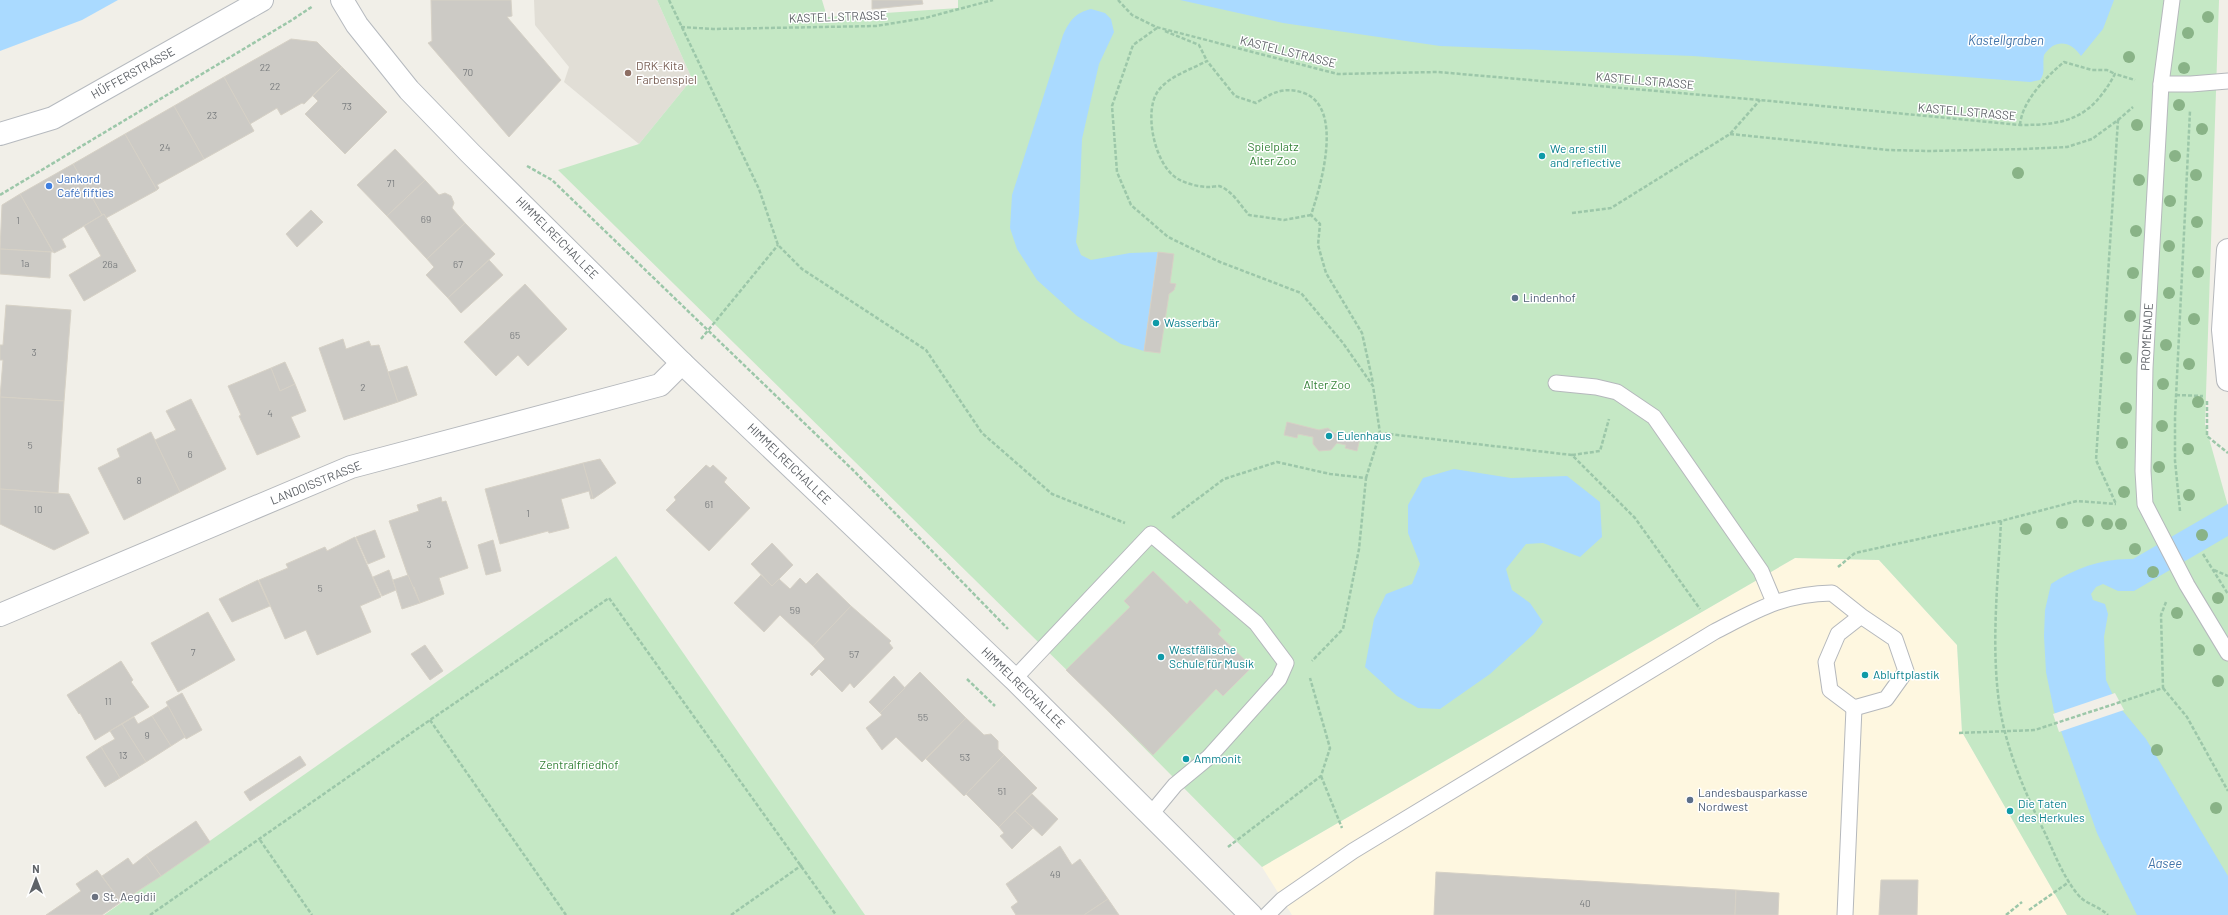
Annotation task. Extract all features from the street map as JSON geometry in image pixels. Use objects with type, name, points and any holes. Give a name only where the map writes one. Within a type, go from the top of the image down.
[{"type":"street","name":"HÜFFERSTRASSE","points":[[0,134],[53,118],[262,0]]},
{"type":"street","name":"HIMMELREICHALLEE","points":[[342,0],[357,24],[409,90],[682,362],[1014,679],[1251,915]]},
{"type":"street","points":[[2228,250],[2223,330],[2228,380]]},
{"type":"street","name":"LANDOISSTRASSE","points":[[0,615],[351,467],[660,385],[682,362]]},
{"type":"lane","name":"PROMENADE","points":[[2172,0],[2161,84],[2145,368],[2143,471],[2145,504],[2187,585],[2228,653]]},
{"type":"lane","points":[[2161,84],[2191,84],[2228,81]]},
{"type":"lane","points":[[1556,383],[1596,387],[1617,392],[1654,417],[1761,571],[1774,602]]},
{"type":"lane","points":[[1014,679],[1151,534],[1256,623],[1286,663],[1279,679],[1214,752],[1175,785],[1151,814]]},
{"type":"lane","points":[[1267,915],[1282,900],[1353,851],[1714,632],[1774,602],[1808,593],[1832,593],[1861,616],[1895,639],[1906,671],[1886,699],[1854,708]]},
{"type":"lane","points":[[1854,708],[1830,690],[1826,662],[1838,634],[1861,616]]},
{"type":"lane","points":[[1845,915],[1854,708]]},
{"type":"path","points":[[669,0],[680,27],[756,183],[778,244],[802,269],[926,350],[982,432],[1052,494],[1151,534],[1224,479],[1277,462],[1330,474],[1366,478]]},
{"type":"path","name":"KASTELLSTRASSE","points":[[680,27],[713,29],[876,26],[925,18],[993,0]]},
{"type":"path","name":"KASTELLSTRASSE","points":[[1118,0],[1132,15],[1156,28],[1338,74],[1438,72],[1760,100],[2020,125],[2060,124],[2071,119],[2095,103],[2105,92],[2115,74]]},
{"type":"path","points":[[0,195],[292,20],[315,4]]},
{"type":"path","points":[[1311,216],[1323,164],[1328,132],[1323,111],[1312,96],[1292,89],[1269,95],[1256,103],[1235,96],[1207,61],[1199,45],[1156,28],[1133,45],[1112,106],[1117,172],[1131,205],[1168,237],[1220,262],[1301,293],[1342,343],[1373,386]]},
{"type":"path","points":[[1207,61],[1171,80],[1158,91],[1152,105],[1150,121],[1155,145],[1162,160],[1176,178],[1188,184],[1219,186],[1232,195],[1249,216],[1284,220],[1311,216]]},
{"type":"path","points":[[2020,125],[2024,108],[2048,76],[2064,62],[2092,70],[2107,70],[2115,74],[2141,81],[2161,84]]},
{"type":"path","points":[[2181,514],[2174,461],[2191,84]]},
{"type":"path","points":[[1572,213],[1611,208],[1730,134],[1760,100]]},
{"type":"path","points":[[1730,134],[1888,150],[1930,151],[2025,149],[2067,147],[2092,139],[2118,120],[2096,460],[2116,504]]},
{"type":"path","points":[[522,165],[529,166],[552,180],[709,330],[994,612],[1032,659]]},
{"type":"path","points":[[1307,667],[1343,629],[1359,549],[1366,478],[1380,433],[1373,386],[1362,334],[1326,273],[1318,245],[1320,224],[1311,216]]},
{"type":"path","points":[[709,330],[778,244]]},
{"type":"path","points":[[1380,433],[1572,455],[1600,451],[1617,392]]},
{"type":"path","points":[[2176,395],[2208,396],[2208,436],[2228,453]]},
{"type":"path","points":[[1572,455],[1635,518],[1689,591],[1714,632]]},
{"type":"path","points":[[1832,593],[1839,566],[1855,554],[2001,521],[2077,501],[2116,504],[2145,504]]},
{"type":"path","points":[[2001,521],[1996,649],[1999,697],[2005,731],[2038,820],[2069,882],[2081,898],[2100,908],[2108,915]]},
{"type":"path","points":[[2202,551],[2228,594]]},
{"type":"path","points":[[2213,570],[2228,576]]},
{"type":"path","points":[[2187,585],[2168,596],[2161,615],[2163,688],[2187,717],[2228,791]]},
{"type":"path","points":[[150,915],[260,840],[430,720],[609,598],[802,865],[836,915]]},
{"type":"path","points":[[1228,847],[1321,776],[1330,748],[1309,674]]},
{"type":"path","points":[[1959,733],[2035,730],[2163,688]]},
{"type":"path","points":[[430,720],[566,915]]},
{"type":"path","points":[[1321,776],[1340,824]]},
{"type":"path","points":[[260,840],[312,915]]},
{"type":"path","points":[[1222,842],[1233,852]]},
{"type":"path","points":[[731,915],[802,865]]},
{"type":"path","points":[[2029,910],[2069,882]]},
{"type":"path","points":[[2006,915],[2022,902]]},
{"type":"shaded area","name":"DRK-Kita Farbenspiel","points":[[534,0],[657,0],[692,79],[639,144],[564,82],[569,67],[535,25]]},
{"type":"shaded area","name":"Landesbausparkasse Nordwest","points":[[1795,558],[1879,560],[1957,645],[1962,732],[2067,915],[1292,915],[1262,867]]},
{"type":"green space","name":"Alter Zoo","points":[[657,0],[822,0],[827,17],[958,8],[958,0],[2219,0],[2205,424],[2228,506],[2228,915],[2067,915],[1962,732],[1957,645],[1879,560],[1795,558],[1262,867],[1085,688],[558,170],[639,144],[692,79]]},
{"type":"green space","name":"Zentralfriedhof","points":[[616,556],[865,915],[104,915]]},
{"type":"water","points":[[0,0],[118,0],[82,20],[0,51]]},
{"type":"water","name":"Kastellgraben","points":[[1180,0],[2114,0],[2103,29],[2081,56],[2073,47],[2068,45],[2058,44],[2053,46],[2044,55],[2042,77],[2040,80],[2030,82],[1693,56],[1440,46],[1283,23]]},
{"type":"water","points":[[1091,9],[1105,13],[1111,19],[1114,32],[1099,64],[1082,139],[1079,214],[1076,242],[1081,255],[1091,260],[1130,253],[1158,252],[1144,351],[1121,344],[1077,316],[1037,280],[1017,249],[1010,228],[1012,195],[1063,35],[1068,25],[1077,15]]},
{"type":"water","points":[[1454,469],[1511,478],[1567,476],[1600,502],[1602,537],[1580,557],[1543,543],[1526,544],[1506,569],[1512,590],[1530,603],[1543,622],[1534,634],[1490,674],[1440,709],[1418,708],[1397,696],[1365,667],[1374,619],[1386,594],[1412,584],[1420,564],[1408,533],[1408,505],[1423,478]]},
{"type":"water","name":"Aasee","points":[[2228,504],[2228,536],[2134,591],[2118,591],[2103,584],[2096,587],[2091,594],[2093,600],[2105,604],[2108,614],[2104,637],[2106,680],[2117,704],[2146,739],[2228,876],[2228,915],[2137,915],[2097,833],[2054,711],[2046,672],[2044,636],[2045,610],[2051,584],[2060,578],[2100,562],[2133,559]]},
{"type":"pier","points":[[2115,693],[2124,710],[2059,732],[2053,714]]},
{"type":"building","points":[[431,0],[511,0],[512,16],[507,17],[561,80],[509,137],[428,43],[432,41]]},
{"type":"building","points":[[872,0],[922,0],[923,4],[872,9]]},
{"type":"building","points":[[291,39],[317,42],[342,67],[304,104],[302,103],[281,115],[277,108],[250,124],[224,77]]},
{"type":"building","points":[[342,67],[387,112],[345,154],[305,114],[318,101],[313,96]]},
{"type":"building","points":[[224,77],[254,131],[204,159],[174,106]]},
{"type":"building","points":[[174,106],[204,159],[157,185],[159,188],[157,190],[125,134]]},
{"type":"building","points":[[125,134],[157,190],[106,218],[104,214],[102,215],[73,164]]},
{"type":"building","points":[[395,149],[425,180],[387,216],[357,185]]},
{"type":"building","points":[[73,164],[102,215],[62,239],[66,247],[54,253],[20,194]]},
{"type":"building","points":[[425,180],[439,195],[445,193],[451,196],[454,203],[452,208],[465,223],[427,259],[387,216]]},
{"type":"building","points":[[20,194],[53,252],[0,249],[2,205]]},
{"type":"building","points":[[311,210],[323,222],[297,247],[286,234]]},
{"type":"building","points":[[104,214],[136,271],[84,301],[69,275],[101,256],[84,226]]},
{"type":"building","points":[[465,223],[495,254],[448,298],[426,275],[434,267],[427,259]]},
{"type":"building","points":[[0,249],[51,252],[50,278],[0,274]]},
{"type":"building","name":"Wasserbär","points":[[1158,252],[1174,254],[1170,283],[1176,284],[1174,290],[1169,294],[1160,353],[1144,351]]},
{"type":"building","points":[[489,260],[503,275],[461,313],[448,298]]},
{"type":"building","points":[[525,284],[567,329],[528,366],[518,355],[496,376],[464,342]]},
{"type":"building","points":[[6,305],[71,310],[64,401],[0,397],[3,360],[0,360],[0,345],[3,345]]},
{"type":"building","points":[[343,339],[346,349],[369,341],[371,346],[379,345],[398,402],[344,420],[319,348]]},
{"type":"building","points":[[285,362],[295,384],[280,391],[271,368]]},
{"type":"building","points":[[407,366],[417,395],[398,402],[388,372]]},
{"type":"building","points":[[271,368],[280,391],[295,384],[306,411],[291,417],[300,437],[257,455],[239,416],[241,415],[228,386]]},
{"type":"building","points":[[0,397],[64,401],[58,493],[0,489]]},
{"type":"building","points":[[191,399],[226,469],[180,492],[155,440],[176,430],[166,411]]},
{"type":"building","name":"Eulenhaus","points":[[1287,422],[1319,430],[1328,428],[1334,433],[1360,438],[1357,451],[1345,448],[1346,445],[1337,443],[1331,450],[1319,451],[1313,444],[1313,437],[1298,434],[1297,438],[1284,435]]},
{"type":"building","points":[[151,432],[180,492],[124,520],[98,468],[120,457],[117,449]]},
{"type":"building","points":[[600,459],[616,483],[593,499],[583,463]]},
{"type":"building","points":[[583,463],[593,498],[591,499],[589,491],[561,499],[569,528],[549,533],[548,531],[500,544],[485,489]]},
{"type":"building","points":[[706,465],[710,468],[713,465],[727,478],[724,482],[750,508],[709,551],[666,510],[676,500],[674,497]]},
{"type":"building","points":[[0,489],[69,494],[89,533],[54,550],[0,524]]},
{"type":"building","points":[[441,497],[442,502],[446,501],[468,568],[439,578],[444,594],[420,603],[414,587],[412,587],[389,521],[419,511],[417,505]]},
{"type":"building","points":[[375,530],[385,557],[368,564],[356,537]]},
{"type":"building","points":[[355,537],[381,597],[360,606],[371,632],[317,655],[306,630],[285,639],[259,580],[288,568],[286,564],[325,547],[327,551]]},
{"type":"building","points":[[493,540],[501,571],[486,575],[478,545]]},
{"type":"building","points":[[772,543],[793,565],[772,586],[751,564]]},
{"type":"building","points":[[389,570],[396,590],[382,596],[373,577]]},
{"type":"building","name":"Westfälische Schule für Musik","points":[[1153,571],[1187,604],[1190,600],[1221,630],[1218,634],[1252,667],[1223,696],[1216,689],[1153,755],[1066,670],[1130,607],[1124,601]]},
{"type":"building","points":[[817,573],[851,606],[813,646],[780,615],[764,632],[734,603],[761,575],[772,586],[779,579],[790,589],[800,578],[806,584]]},
{"type":"building","points":[[408,575],[420,603],[402,609],[393,580]]},
{"type":"building","points":[[258,580],[270,606],[232,622],[219,599]]},
{"type":"building","points":[[851,606],[891,641],[889,643],[893,648],[854,688],[850,683],[842,692],[819,669],[812,676],[810,674],[825,659],[813,646]]},
{"type":"building","points":[[208,612],[235,660],[178,692],[151,643]]},
{"type":"building","points":[[425,645],[443,671],[430,680],[411,654]]},
{"type":"building","points":[[121,661],[133,680],[131,682],[149,707],[95,740],[80,713],[79,714],[67,695]]},
{"type":"building","points":[[920,672],[966,718],[922,762],[896,737],[882,750],[866,728],[882,715],[880,713]]},
{"type":"building","points":[[894,676],[905,688],[880,713],[869,702]]},
{"type":"building","points":[[182,693],[202,730],[186,739],[166,702]]},
{"type":"building","points":[[168,706],[185,737],[171,746],[152,716]]},
{"type":"building","points":[[152,716],[171,746],[146,762],[122,724],[134,717],[138,724]]},
{"type":"building","points":[[966,718],[984,735],[991,734],[998,741],[998,749],[1004,755],[964,796],[926,759]]},
{"type":"building","points":[[122,724],[146,762],[120,778],[101,747],[115,739],[110,731]]},
{"type":"building","points":[[101,747],[120,778],[105,787],[86,757]]},
{"type":"building","points":[[1004,755],[1037,788],[999,827],[966,794]]},
{"type":"building","points":[[300,756],[306,765],[250,801],[244,792]]},
{"type":"building","points":[[1032,794],[1058,819],[1042,836],[1015,811]]},
{"type":"building","points":[[1015,811],[1033,828],[1012,849],[1000,836],[1004,833],[999,827]]},
{"type":"building","points":[[196,821],[210,842],[161,876],[146,855]]},
{"type":"building","points":[[1060,846],[1072,865],[1080,859],[1108,899],[1084,915],[1016,915],[1011,907],[1018,902],[1006,884]]},
{"type":"building","points":[[146,855],[161,876],[121,902],[102,876],[128,858],[133,865]]},
{"type":"building","name":"St. Aegidii","points":[[97,870],[121,902],[102,915],[46,915],[81,891],[76,884]]},
{"type":"building","points":[[1436,872],[1736,890],[1735,915],[1434,915]]},
{"type":"building","points":[[1881,880],[1918,880],[1917,915],[1879,915]]},
{"type":"building","points":[[1736,890],[1779,893],[1778,915],[1735,915]]},
{"type":"building","points":[[1108,899],[1119,915],[1084,915]]},
{"type":"place","name":"DRK-Kita Farbenspiel","points":[[628,73]]},
{"type":"place","name":"We are still and reflective","points":[[1542,156]]},
{"type":"place","name":"Jankord Café fifties","points":[[49,186]]},
{"type":"place","name":"Lindenhof","points":[[1515,298]]},
{"type":"place","name":"Wasserbär","points":[[1156,323]]},
{"type":"place","name":"Eulenhaus","points":[[1329,436]]},
{"type":"place","name":"Westfälische Schule für Musik","points":[[1161,657]]},
{"type":"place","name":"Abluftplastik","points":[[1865,675]]},
{"type":"place","name":"Ammonit","points":[[1186,759]]},
{"type":"place","name":"Landesbausparkasse Nordwest","points":[[1690,800]]},
{"type":"place","name":"Die Taten des Herkules","points":[[2010,811]]},
{"type":"place","name":"St. Aegidii","points":[[95,897]]},
{"type":"park label","name":"Spielplatz Alter Zoo","points":[[1273,154]]}]
